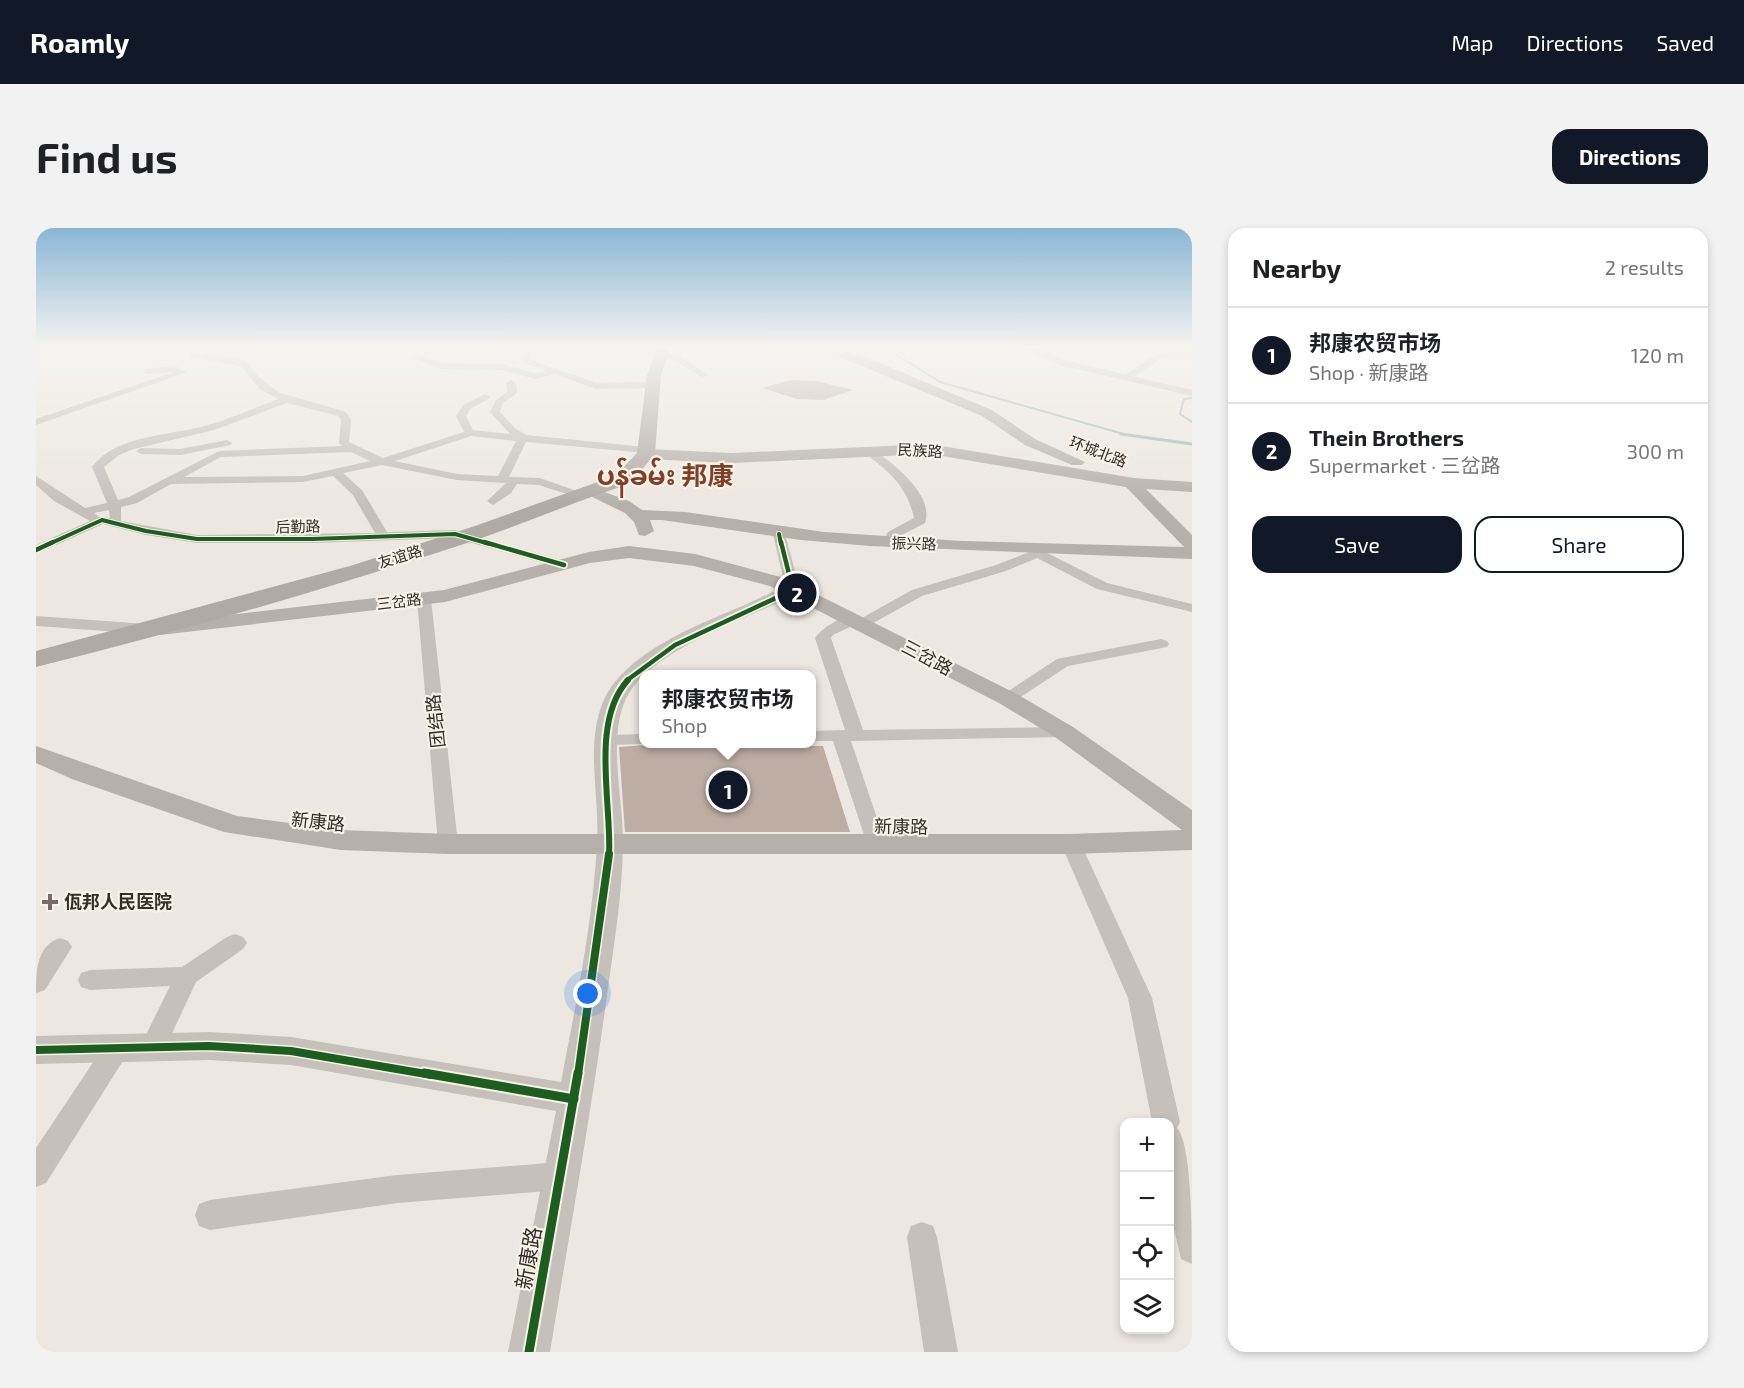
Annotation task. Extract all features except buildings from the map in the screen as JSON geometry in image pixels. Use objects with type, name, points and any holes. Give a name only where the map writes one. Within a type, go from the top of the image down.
[{"type":"highway","points":[[646,452],[651,400]]},
{"type":"highway","name":"友谊路","points":[[36,659],[158,629],[466,536],[583,492],[614,483],[627,476],[646,452]]},
{"type":"main road","name":"环城北路","points":[[957,400],[987,413],[1030,442],[1131,483]]},
{"type":"main road","name":"民族路","points":[[646,452],[742,458],[867,450],[930,449],[1131,483],[1192,487]]},
{"type":"main road","points":[[1131,483],[1192,545]]},
{"type":"main road","points":[[583,492],[623,505],[639,515],[644,524],[644,533],[636,552]]},
{"type":"main road","name":"振兴路","points":[[639,515],[671,515],[778,534],[889,543],[1040,552],[1192,553]]},
{"type":"main road","name":"三岔路","points":[[158,629],[424,599],[468,591],[564,565],[636,552],[694,560],[747,573],[793,590],[1007,698],[1064,732],[1192,824]]},
{"type":"main road","name":"新康路","points":[[36,754],[81,773],[234,825],[341,840],[448,844],[610,842],[1071,844],[1192,840]]},
{"type":"street","points":[[36,422],[55,413],[94,400]]},
{"type":"street","points":[[116,524],[115,506],[98,467],[104,458],[126,448],[209,429],[284,400]]},
{"type":"street","points":[[287,400],[342,414],[346,420],[344,443],[350,448],[383,461],[457,477],[540,482],[583,492]]},
{"type":"street","points":[[470,433],[463,424],[461,416],[466,407],[480,400]]},
{"type":"street","points":[[501,400],[495,412],[523,438]]},
{"type":"street","points":[[36,407],[55,413]]},
{"type":"street","points":[[169,481],[282,481],[337,474],[470,433],[646,452]]},
{"type":"street","points":[[493,501],[507,490],[508,479],[523,438]]},
{"type":"street","points":[[126,448],[172,453],[236,442]]},
{"type":"street","points":[[81,513],[115,506],[223,453],[323,452],[350,448]]},
{"type":"street","points":[[867,450],[911,487],[918,503],[921,520],[892,535],[889,543]]},
{"type":"street","points":[[337,474],[358,493],[383,536]]},
{"type":"street","points":[[36,479],[66,503]]},
{"type":"street","points":[[36,494],[46,500],[66,503]]},
{"type":"street","name":"后勤路","points":[[66,503],[81,513],[116,524],[197,539],[447,533],[466,536],[564,565]]},
{"type":"street","points":[[36,550],[102,520]]},
{"type":"street","points":[[778,534],[793,590]]},
{"type":"street","points":[[875,842],[823,638],[827,632],[857,622],[916,593],[1001,568],[1040,552],[1102,586],[1192,608]]},
{"type":"street","name":"新康路","points":[[641,670],[675,645],[793,590]]},
{"type":"street","name":"团结路","points":[[424,599],[448,844]]},
{"type":"street","points":[[36,621],[158,629]]},
{"type":"street","points":[[1007,698],[1063,662],[1161,644]]},
{"type":"street","name":"新康路","points":[[529,1352],[574,1099],[603,908],[610,842],[608,740],[612,713],[619,690],[639,672]]},
{"type":"street","points":[[816,736],[1064,732]]},
{"type":"street","points":[[608,740],[639,739]]},
{"type":"street","points":[[1071,844],[1140,998],[1165,1118]]},
{"type":"street","points":[[153,1047],[187,976],[235,943]]},
{"type":"street","points":[[36,983],[60,947]]},
{"type":"street","points":[[90,980],[187,976]]},
{"type":"street","points":[[36,1050],[249,1046],[291,1051],[574,1099]]},
{"type":"street","points":[[36,1173],[117,1048]]},
{"type":"street","points":[[1174,1159],[1192,1248]]},
{"type":"street","points":[[210,1215],[397,1189],[560,1176]]},
{"type":"street","points":[[922,1237],[941,1352]]},
{"type":"waterway","points":[[1005,400],[1126,435]]},
{"type":"waterway","points":[[1184,400],[1180,414],[1192,422]]},
{"type":"waterway","points":[[1121,434],[1126,435]]},
{"type":"waterway","points":[[1126,435],[1192,444]]},
{"type":"cycle path","points":[[36,550],[102,520],[146,531],[197,539],[312,539],[455,534],[564,565]]},
{"type":"cycle path","points":[[529,1352],[578,1074],[607,882],[610,839],[606,744],[612,707],[624,684],[637,671],[661,654],[675,645],[793,590],[779,534]]},
{"type":"cycle path","points":[[36,1050],[209,1046],[291,1051],[574,1099]]},
{"type":"place","name":"Thein Brothers","points":[[797,593]]},
{"type":"place","name":"邦康农贸市场","points":[[728,790]]},
{"type":"place","name":"佤邦人民医院","points":[[50,902]]},
{"type":"district","name":"ပန်ခမ်း 邦康","points":[[665,476]]}]
